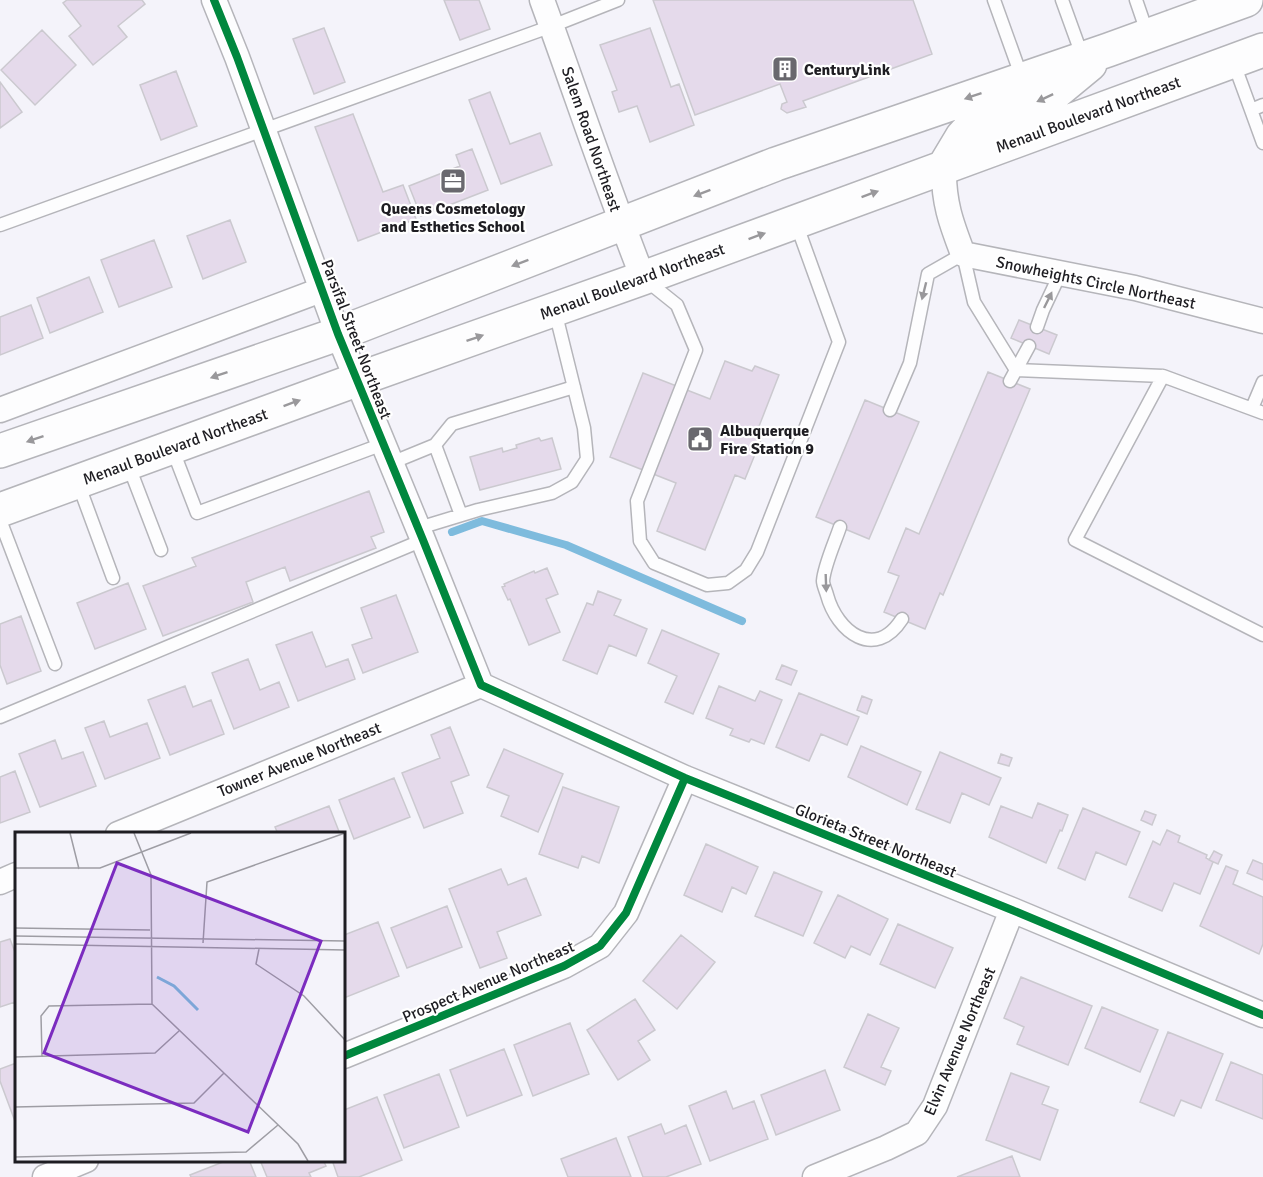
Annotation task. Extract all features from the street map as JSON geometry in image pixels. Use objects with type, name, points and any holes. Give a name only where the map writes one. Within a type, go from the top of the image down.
[{"type":"main road","points":[[0,451],[338,334],[776,164],[1096,54],[1221,7],[1248,55]]},
{"type":"main road","points":[[944,167],[962,136],[973,125],[1050,97],[1096,54]]},
{"type":"main road","name":"Menaul Boulevard Northeast","points":[[0,510],[356,380],[643,279],[1248,55]]},
{"type":"street","name":"Parsifal Street Northeast","points":[[214,0],[338,334],[481,685]]},
{"type":"street","name":"Salem Road Northeast","points":[[542,0],[643,279]]},
{"type":"street","points":[[944,167],[943,190],[949,217],[963,254]]},
{"type":"street","name":"Snowheights Circle Northeast","points":[[963,254],[1136,288],[1263,321]]},
{"type":"street","points":[[0,410],[321,290]]},
{"type":"street","name":"Glorieta Street Northeast","points":[[481,685],[685,778],[1012,910],[1263,1015]]},
{"type":"street","name":"Towner Avenue Northeast","points":[[123,832],[481,685]]},
{"type":"street","name":"Prospect Avenue Northeast","points":[[345,1056],[564,966],[600,946],[626,913],[685,778]]},
{"type":"street","points":[[0,882],[15,875]]},
{"type":"street","name":"Elvin Avenue Northeast","points":[[815,1177],[917,1133],[935,1106],[1012,910]]},
{"type":"street","points":[[45,1177],[83,1162]]},
{"type":"lane","points":[[0,225],[552,26],[618,0]]},
{"type":"lane","points":[[994,0],[1022,79]]},
{"type":"lane","points":[[1062,0],[1096,54]]},
{"type":"lane","points":[[1136,0],[1148,35]]},
{"type":"lane","points":[[1248,55],[1251,110],[1263,143]]},
{"type":"lane","points":[[1251,110],[1263,105]]},
{"type":"lane","points":[[643,279],[677,305],[696,350],[637,501],[640,541],[654,562],[706,585],[729,583],[746,570],[757,552],[839,342],[796,222]]},
{"type":"lane","points":[[890,410],[910,363],[928,274],[963,254],[974,302],[1013,375]]},
{"type":"lane","points":[[1037,327],[1060,274]]},
{"type":"lane","points":[[0,717],[461,515],[552,493],[572,482],[587,459],[584,428],[555,310]]},
{"type":"lane","points":[[1013,375],[1029,346]]},
{"type":"lane","points":[[1013,375],[1163,376],[1258,410],[1263,382]]},
{"type":"lane","points":[[1163,376],[1075,540],[1263,635]]},
{"type":"lane","points":[[172,447],[196,513],[387,453],[435,445],[452,424],[574,387]]},
{"type":"lane","points":[[435,445],[461,515]]},
{"type":"lane","points":[[128,463],[161,550]]},
{"type":"lane","points":[[78,482],[113,578]]},
{"type":"lane","points":[[0,520],[55,663]]},
{"type":"lane","points":[[840,527],[823,582],[831,609],[848,633],[865,641],[882,638],[895,630],[902,619]]},
{"type":"building","points":[[67,0],[142,0],[145,4],[118,26],[127,37],[93,65],[69,36],[81,26],[63,3]]},
{"type":"building","points":[[444,0],[479,0],[490,29],[460,40]]},
{"type":"building","name":"CenturyLink","points":[[653,0],[913,0],[932,54],[803,101],[806,107],[787,113],[781,109],[782,104],[787,102],[780,84],[695,115]]},
{"type":"building","points":[[324,28],[345,82],[314,94],[293,39]]},
{"type":"building","points":[[650,28],[671,87],[679,84],[694,125],[650,142],[637,106],[619,112],[612,92],[617,90],[600,45]]},
{"type":"building","points":[[42,30],[76,65],[35,105],[1,70]]},
{"type":"building","points":[[176,71],[197,126],[161,140],[140,85]]},
{"type":"building","points":[[0,82],[22,112],[0,128]]},
{"type":"building","points":[[490,92],[510,144],[540,133],[552,165],[501,184],[469,100]]},
{"type":"building","points":[[353,114],[383,192],[403,185],[416,219],[358,241],[315,127]]},
{"type":"building","points":[[472,149],[488,190],[421,216],[409,186],[460,166],[456,155]]},
{"type":"building","points":[[230,220],[246,262],[203,279],[187,236]]},
{"type":"building","points":[[154,240],[172,287],[119,307],[101,260]]},
{"type":"building","points":[[89,277],[103,312],[50,333],[37,298]]},
{"type":"building","points":[[31,305],[43,338],[0,355],[0,317]]},
{"type":"building","points":[[1019,320],[1057,335],[1049,354],[1011,338]]},
{"type":"building","points":[[725,361],[752,371],[755,366],[779,375],[756,434],[762,437],[745,479],[735,475],[705,550],[657,531],[676,483],[610,457],[643,373],[710,399]]},
{"type":"building","points":[[988,372],[1030,389],[943,595],[940,593],[925,629],[884,612],[899,576],[888,572],[906,528],[919,534]]},
{"type":"building","points":[[865,400],[919,422],[869,539],[816,517]]},
{"type":"building","points":[[539,438],[541,441],[552,438],[561,469],[480,490],[470,457],[502,448],[503,452],[517,448],[516,445]]},
{"type":"building","points":[[369,491],[384,532],[371,537],[376,548],[290,581],[285,567],[246,582],[253,602],[163,636],[143,586],[196,566],[192,558]]},
{"type":"building","points":[[547,568],[558,594],[546,599],[560,632],[529,645],[510,599],[508,600],[502,587],[534,571],[535,573]]},
{"type":"building","points":[[128,583],[146,629],[95,649],[77,603]]},
{"type":"building","points":[[598,591],[621,600],[614,615],[647,629],[636,656],[609,645],[597,674],[563,660],[587,603],[593,605]]},
{"type":"building","points":[[396,595],[418,652],[363,673],[352,645],[372,638],[361,608]]},
{"type":"building","points":[[21,616],[41,671],[7,684],[0,665],[0,624]]},
{"type":"building","points":[[662,630],[719,654],[693,714],[665,702],[677,676],[648,663]]},
{"type":"building","points":[[312,632],[326,667],[348,659],[355,679],[298,701],[276,645]]},
{"type":"building","points":[[248,659],[260,690],[279,682],[289,707],[234,729],[212,673]]},
{"type":"building","points":[[782,665],[797,671],[791,685],[776,679]]},
{"type":"building","points":[[185,686],[193,707],[211,700],[224,734],[170,755],[148,700]]},
{"type":"building","points":[[719,686],[755,701],[760,691],[782,700],[764,744],[751,739],[749,742],[730,735],[733,729],[706,718]]},
{"type":"building","points":[[799,693],[859,717],[847,745],[821,734],[809,761],[776,747]]},
{"type":"building","points":[[862,696],[872,700],[867,714],[857,710]]},
{"type":"building","points":[[104,721],[110,737],[147,723],[160,758],[105,779],[85,728]]},
{"type":"building","points":[[450,727],[469,775],[451,782],[463,813],[424,828],[402,773],[440,758],[431,735]]},
{"type":"building","points":[[55,740],[62,759],[83,752],[96,786],[40,807],[19,754]]},
{"type":"building","points":[[861,746],[921,772],[907,805],[848,777]]},
{"type":"building","points":[[504,749],[563,774],[538,832],[501,816],[509,796],[487,787]]},
{"type":"building","points":[[940,752],[1001,778],[989,805],[962,793],[950,823],[916,809]]},
{"type":"building","points":[[1001,754],[1012,758],[1009,766],[998,763]]},
{"type":"building","points":[[15,771],[30,812],[0,823],[0,777]]},
{"type":"building","points":[[394,778],[410,817],[354,839],[339,800]]},
{"type":"building","points":[[563,787],[619,807],[599,863],[582,856],[578,868],[539,854]]},
{"type":"building","points":[[1038,803],[1068,815],[1046,863],[989,837],[1001,806],[1032,818]]},
{"type":"building","points":[[329,806],[339,832],[277,832],[275,827]]},
{"type":"building","points":[[1083,808],[1140,832],[1126,865],[1096,852],[1085,880],[1058,868]]},
{"type":"building","points":[[1145,811],[1156,815],[1152,825],[1141,820]]},
{"type":"building","points":[[1167,830],[1180,836],[1178,842],[1207,855],[1206,858],[1213,862],[1200,894],[1174,883],[1162,911],[1129,897],[1153,841],[1160,845]]},
{"type":"building","points":[[706,844],[758,867],[746,894],[732,887],[722,912],[684,895]]},
{"type":"building","points":[[1214,851],[1222,855],[1218,864],[1209,860]]},
{"type":"building","points":[[1253,860],[1263,864],[1263,880],[1247,873]]},
{"type":"building","points":[[1226,866],[1238,871],[1233,884],[1263,897],[1263,944],[1259,954],[1200,926]]},
{"type":"building","points":[[501,869],[508,885],[526,878],[541,915],[497,932],[507,958],[480,968],[449,889]]},
{"type":"building","points":[[774,872],[822,892],[803,936],[755,916]]},
{"type":"building","points":[[838,895],[888,919],[870,955],[851,946],[845,958],[814,943]]},
{"type":"building","points":[[447,906],[462,947],[407,968],[391,928]]},
{"type":"building","points":[[378,922],[399,976],[345,998],[345,935]]},
{"type":"building","points":[[898,924],[953,948],[935,988],[880,964]]},
{"type":"building","points":[[681,935],[715,962],[677,1009],[643,981]]},
{"type":"building","points":[[10,939],[15,952],[15,1002],[0,1007],[0,942]]},
{"type":"building","points":[[1021,977],[1092,1006],[1068,1065],[1017,1044],[1024,1027],[1004,1018]]},
{"type":"building","points":[[635,999],[655,1030],[638,1041],[650,1060],[618,1080],[587,1030]]},
{"type":"building","points":[[1102,1007],[1158,1030],[1140,1072],[1085,1048]]},
{"type":"building","points":[[868,1014],[899,1028],[881,1067],[891,1071],[885,1085],[844,1067]]},
{"type":"building","points":[[570,1023],[589,1074],[533,1096],[514,1045]]},
{"type":"building","points":[[1168,1032],[1223,1054],[1201,1108],[1181,1100],[1174,1116],[1140,1102]]},
{"type":"building","points":[[504,1049],[522,1095],[467,1116],[450,1070]]},
{"type":"building","points":[[1231,1062],[1263,1075],[1263,1119],[1216,1100]]},
{"type":"building","points":[[15,1063],[15,1121],[0,1081],[0,1069]]},
{"type":"building","points":[[825,1070],[840,1110],[776,1135],[761,1095]]},
{"type":"building","points":[[1011,1073],[1049,1087],[1042,1104],[1058,1110],[1040,1160],[986,1140]]},
{"type":"building","points":[[439,1074],[459,1127],[404,1148],[384,1095]]},
{"type":"building","points":[[726,1091],[733,1109],[754,1101],[768,1139],[710,1161],[689,1106]]},
{"type":"building","points":[[377,1097],[402,1160],[359,1177],[338,1177],[333,1162],[345,1162],[345,1110]]},
{"type":"building","points":[[661,1124],[665,1134],[686,1125],[701,1164],[666,1177],[643,1177],[628,1137]]},
{"type":"building","points":[[616,1138],[631,1177],[568,1177],[561,1159]]},
{"type":"building","points":[[1012,1156],[1020,1177],[957,1177]]},
{"type":"building","points":[[223,1162],[250,1162],[256,1177],[191,1177],[190,1175]]},
{"type":"building","points":[[261,1162],[324,1162],[326,1166],[309,1173],[311,1177],[267,1177]]},
{"type":"waterway","points":[[452,532],[482,521],[566,545],[742,621]]},
{"type":"cycle path","points":[[214,0],[338,334],[481,685],[685,778],[1012,910],[1263,1015]]},
{"type":"cycle path","points":[[345,1056],[564,966],[600,946],[626,913],[685,778]]},
{"type":"place","name":"CenturyLink","points":[[785,69]]},
{"type":"place","name":"Queens Cosmetology and Esthetics School","points":[[453,181]]},
{"type":"place","name":"Albuquerque Fire Station 9","points":[[700,439]]}]
